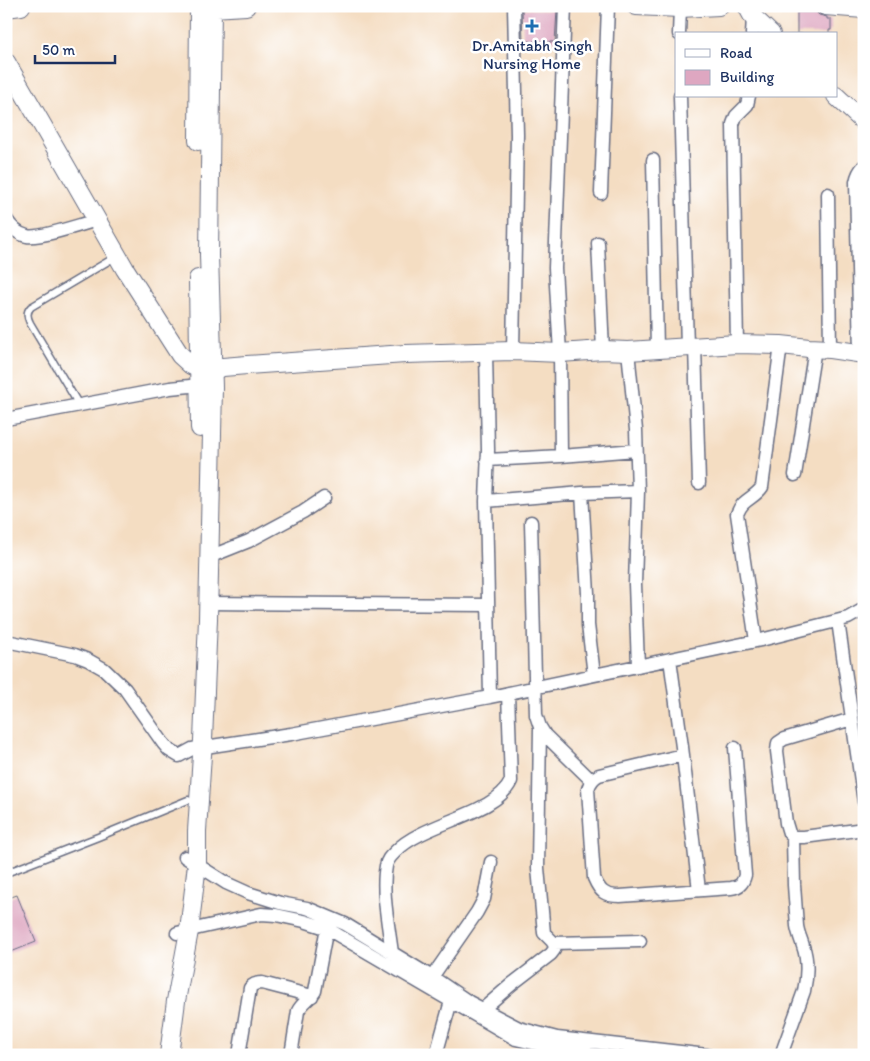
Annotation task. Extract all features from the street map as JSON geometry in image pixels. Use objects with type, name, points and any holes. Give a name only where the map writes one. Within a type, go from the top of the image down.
[{"type":"street","points":[[6,8],[21,6]]},
{"type":"street","points":[[169,1055],[191,860],[197,831],[197,619],[200,425],[209,255],[207,7],[246,6]]},
{"type":"street","points":[[513,351],[517,135],[514,6]]},
{"type":"street","points":[[561,456],[560,352],[555,268],[564,6]]},
{"type":"street","points":[[601,193],[608,6]]},
{"type":"street","points":[[636,6],[680,8],[719,6]]},
{"type":"street","points":[[825,6],[864,9]]},
{"type":"street","points":[[679,32],[680,8]]},
{"type":"street","points":[[750,19],[768,32]]},
{"type":"street","points":[[6,62],[118,256],[180,356],[204,375]]},
{"type":"street","points":[[680,98],[699,483]]},
{"type":"street","points":[[737,344],[733,124],[736,116],[748,104],[749,98]]},
{"type":"street","points":[[838,98],[864,122]]},
{"type":"street","points":[[653,160],[657,349]]},
{"type":"street","points":[[6,419],[170,388],[222,367],[248,365],[405,354],[513,351],[628,351],[737,344],[781,345],[862,354],[856,182],[860,170],[864,166]]},
{"type":"street","points":[[795,475],[822,349],[828,194]]},
{"type":"street","points":[[6,218],[18,233],[29,237],[97,220]]},
{"type":"street","points":[[598,243],[603,350]]},
{"type":"street","points":[[756,641],[737,514],[744,502],[759,492],[762,487],[781,345]]},
{"type":"street","points":[[628,351],[636,430],[638,491],[635,584],[638,666]]},
{"type":"street","points":[[486,352],[486,501],[490,697]]},
{"type":"street","points":[[191,860],[188,800],[197,749],[208,603],[209,557],[204,375]]},
{"type":"street","points":[[487,460],[636,450]]},
{"type":"street","points":[[486,501],[582,493],[638,491]]},
{"type":"street","points":[[582,493],[588,625],[594,675]]},
{"type":"street","points":[[209,557],[249,541],[303,512],[324,498]]},
{"type":"street","points":[[483,1009],[551,954],[555,946],[544,933],[538,868],[540,728],[536,715],[531,522]]},
{"type":"street","points":[[208,603],[488,605]]},
{"type":"street","points":[[6,641],[75,655],[104,669],[125,689],[169,750],[179,756],[197,749],[291,734],[490,697],[756,641],[838,621],[863,610]]},
{"type":"street","points":[[838,621],[864,802]]},
{"type":"street","points":[[670,659],[699,890]]},
{"type":"street","points":[[392,953],[384,888],[388,858],[416,835],[488,804],[501,795],[508,787],[511,781],[508,693]]},
{"type":"street","points":[[852,719],[784,739],[778,744],[777,751],[786,823],[789,833],[793,837],[804,838],[864,829]]},
{"type":"street","points":[[540,728],[592,781]]},
{"type":"street","points":[[683,755],[600,775],[589,784],[594,878],[598,887],[605,894],[612,896],[738,887],[743,883],[745,875],[735,748]]},
{"type":"street","points":[[781,1055],[806,982],[806,959],[797,926],[793,837]]},
{"type":"street","points":[[191,860],[226,883],[248,893],[280,903],[307,908],[451,1001],[516,1039],[595,1055]]},
{"type":"street","points":[[432,977],[484,899],[491,862]]},
{"type":"street","points":[[183,932],[261,914],[304,921],[345,924],[469,1002],[519,1028],[557,1038],[626,1051],[707,1055]]},
{"type":"street","points":[[291,1055],[299,1008],[315,991],[328,923]]},
{"type":"street","points":[[160,1055],[183,932]]},
{"type":"street","points":[[554,943],[640,941]]},
{"type":"street","points":[[239,1055],[252,985],[262,983],[312,996]]},
{"type":"street","points":[[436,1055],[451,1001]]},
{"type":"lane","points":[[79,405],[30,324],[27,315],[28,310],[118,256]]},
{"type":"lane","points":[[6,873],[188,800]]},
{"type":"building","points":[[522,9],[557,10],[555,42],[523,41]]},
{"type":"building","points":[[797,12],[816,12],[827,17],[827,19],[831,19],[831,30],[829,32],[797,32]]},
{"type":"building","points":[[17,895],[36,942],[6,954],[6,899]]},
{"type":"place","name":"Dr.Amitabh Singh Nursing Home","points":[[532,26]]}]
